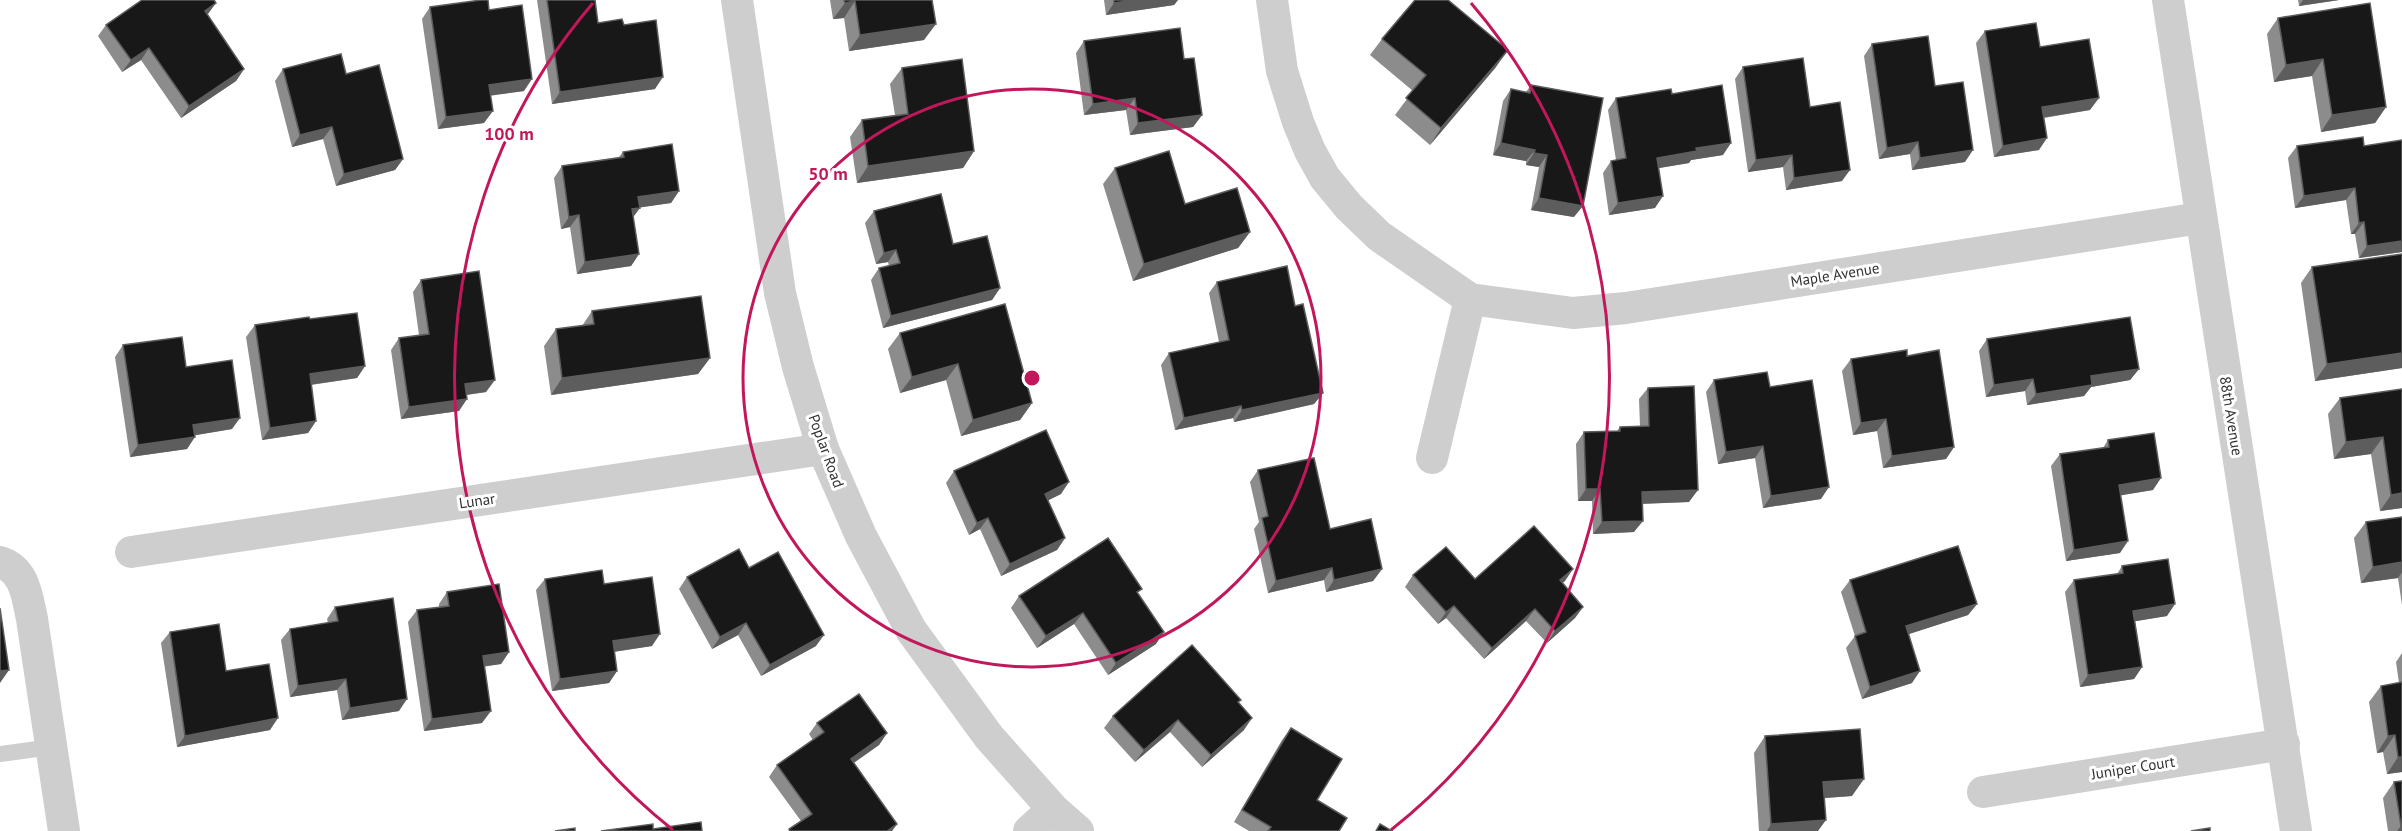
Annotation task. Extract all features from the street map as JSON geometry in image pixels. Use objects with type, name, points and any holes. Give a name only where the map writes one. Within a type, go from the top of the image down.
[{"type":"street","name":"Poplar Road","points":[[737,0],[780,293],[798,367],[824,449],[861,536],[911,630],[989,737],[1053,809],[1078,831]]},
{"type":"street","name":"Maple Avenue","points":[[1272,0],[1282,70],[1294,112],[1310,151],[1325,178],[1349,207],[1379,236],[1470,299],[1573,313],[1626,308],[2200,218]]},
{"type":"street","name":"88th Avenue","points":[[2168,0],[2296,831]]},
{"type":"street","points":[[1432,458],[1470,299]]},
{"type":"street","name":"Lunar","points":[[131,552],[824,449]]},
{"type":"street","points":[[0,562],[13,568],[24,585],[32,619],[64,831]]},
{"type":"street","name":"Juniper Court","points":[[1983,792],[2284,744]]},
{"type":"street","points":[[1029,831],[1053,809]]},
{"type":"lane","points":[[0,754],[52,747]]},
{"type":"building","points":[[142,0],[214,0],[216,3],[205,11],[244,69],[189,106],[149,48],[131,60],[106,25]]},
{"type":"building","points":[[488,0],[489,10],[522,5],[532,79],[489,85],[493,111],[446,117],[430,7]]},
{"type":"building","points":[[547,0],[595,0],[598,23],[622,19],[624,25],[656,20],[663,77],[560,92]]},
{"type":"building","points":[[844,0],[932,0],[936,24],[860,35],[855,1],[845,3]]},
{"type":"building","points":[[1114,0],[1134,0],[1114,3]]},
{"type":"building","points":[[1415,0],[1448,0],[1508,50],[1441,128],[1406,98],[1426,75],[1382,39]]},
{"type":"building","points":[[2370,3],[2386,107],[2332,115],[2323,59],[2286,65],[2278,18]]},
{"type":"building","points":[[2036,23],[2040,47],[2089,39],[2099,98],[2042,107],[2047,138],[2003,146],[1985,31]]},
{"type":"building","points":[[1180,28],[1184,59],[1194,58],[1202,115],[1138,123],[1135,98],[1093,104],[1084,41]]},
{"type":"building","points":[[1928,36],[1935,86],[1963,82],[1973,150],[1920,158],[1918,142],[1887,148],[1872,44]]},
{"type":"building","points":[[341,54],[346,74],[379,65],[403,159],[344,174],[332,127],[300,135],[283,69]]},
{"type":"building","points":[[1803,58],[1810,107],[1840,102],[1850,170],[1794,178],[1792,155],[1756,160],[1743,67]]},
{"type":"building","points":[[962,59],[974,151],[868,166],[862,120],[908,114],[902,68]]},
{"type":"building","points":[[1531,85],[1603,98],[1583,206],[1539,198],[1547,155],[1534,153],[1535,150],[1501,143],[1511,89],[1530,93]]},
{"type":"building","points":[[1722,85],[1731,143],[1696,148],[1697,151],[1657,158],[1663,196],[1618,203],[1611,161],[1626,158],[1616,98],[1671,89],[1672,94]]},
{"type":"building","points":[[2363,137],[2364,146],[2402,140],[2402,241],[2367,246],[2364,222],[2359,223],[2355,188],[2304,196],[2297,146]]},
{"type":"building","points":[[672,144],[679,191],[638,197],[640,208],[632,209],[639,254],[585,262],[579,215],[569,217],[562,166],[624,157],[623,152]]},
{"type":"building","points":[[1169,151],[1185,204],[1237,188],[1250,232],[1144,264],[1115,168]]},
{"type":"building","points":[[941,194],[953,244],[987,236],[1000,288],[891,316],[879,268],[900,263],[896,250],[884,253],[874,211]]},
{"type":"building","points":[[2402,254],[2402,353],[2327,364],[2312,267]]},
{"type":"building","points":[[1287,266],[1295,306],[1303,304],[1323,393],[1242,410],[1241,406],[1184,418],[1169,353],[1229,340],[1217,282]]},
{"type":"building","points":[[479,271],[495,380],[465,384],[467,399],[409,407],[399,338],[429,334],[421,280]]},
{"type":"building","points":[[701,296],[710,358],[562,378],[556,329],[594,324],[592,311]]},
{"type":"building","points":[[1005,304],[1032,403],[973,420],[958,364],[912,377],[900,333]]},
{"type":"building","points":[[357,313],[365,366],[310,374],[316,421],[270,428],[255,325]]},
{"type":"building","points":[[2130,317],[2139,369],[2091,376],[2092,385],[2036,394],[2033,379],[1994,385],[1987,339]]},
{"type":"building","points":[[182,337],[186,367],[232,360],[240,418],[193,425],[195,437],[138,445],[123,345]]},
{"type":"building","points":[[1907,350],[1907,356],[1939,350],[1954,447],[1892,456],[1886,419],[1861,423],[1851,359]]},
{"type":"building","points":[[1767,372],[1770,387],[1812,380],[1829,487],[1771,496],[1763,446],[1726,452],[1714,380]]},
{"type":"building","points":[[1694,386],[1698,490],[1642,492],[1643,521],[1602,522],[1600,489],[1586,489],[1584,432],[1620,431],[1620,427],[1649,426],[1648,388]]},
{"type":"building","points":[[2402,389],[2402,493],[2391,495],[2383,437],[2346,442],[2340,398]]},
{"type":"building","points":[[1046,430],[1069,482],[1045,494],[1065,538],[1010,564],[988,518],[977,523],[954,471]]},
{"type":"building","points":[[2154,433],[2161,478],[2119,485],[2128,541],[2074,550],[2060,454],[2109,447],[2108,440]]},
{"type":"building","points":[[1314,458],[1330,529],[1371,519],[1382,569],[1334,580],[1332,568],[1276,581],[1262,518],[1268,516],[1258,470]]},
{"type":"building","points":[[2402,517],[2402,562],[2373,567],[2366,522]]},
{"type":"building","points":[[1534,526],[1573,569],[1560,580],[1583,607],[1555,631],[1535,609],[1492,648],[1454,606],[1446,612],[1413,575],[1446,547],[1475,579]]},
{"type":"building","points":[[1108,538],[1142,589],[1137,592],[1164,632],[1116,663],[1083,613],[1046,636],[1019,596]]},
{"type":"building","points":[[1958,546],[1977,604],[1906,626],[1920,671],[1870,687],[1855,636],[1866,632],[1850,580]]},
{"type":"building","points":[[739,549],[749,568],[778,552],[824,635],[770,665],[746,623],[720,637],[687,577]]},
{"type":"building","points":[[2168,559],[2175,604],[2133,611],[2142,667],[2088,675],[2074,580],[2123,573],[2122,566]]},
{"type":"building","points":[[602,570],[604,584],[652,577],[660,634],[613,641],[617,671],[560,679],[545,579]]},
{"type":"building","points":[[499,584],[509,652],[483,656],[491,711],[432,719],[417,610],[449,606],[447,592]]},
{"type":"building","points":[[393,598],[407,699],[350,708],[346,679],[298,686],[290,629],[338,621],[335,607]]},
{"type":"building","points":[[0,608],[9,670],[0,671]]},
{"type":"building","points":[[219,624],[226,671],[269,664],[278,718],[185,736],[170,632]]},
{"type":"building","points":[[1192,645],[1241,700],[1238,702],[1252,718],[1211,755],[1178,720],[1144,750],[1113,716]]},
{"type":"building","points":[[2402,682],[2402,757],[2398,757],[2395,735],[2388,736],[2381,686]]},
{"type":"building","points":[[859,694],[887,733],[851,759],[897,824],[887,831],[790,831],[789,829],[812,814],[777,765],[824,732],[817,723]]},
{"type":"building","points":[[1291,728],[1342,759],[1317,800],[1347,818],[1339,831],[1268,831],[1271,827],[1242,810]]},
{"type":"building","points":[[1860,729],[1864,779],[1823,782],[1826,820],[1771,824],[1765,736]]},
{"type":"building","points":[[2402,781],[2402,826],[2401,826],[2394,782]]},
{"type":"building","points":[[701,822],[702,831],[601,831],[653,824],[653,829]]},
{"type":"building","points":[[1380,824],[1392,831],[1376,831]]},
{"type":"building","points":[[575,828],[575,831],[555,831]]},
{"type":"building","points":[[2210,828],[2210,831],[2191,831]]}]
